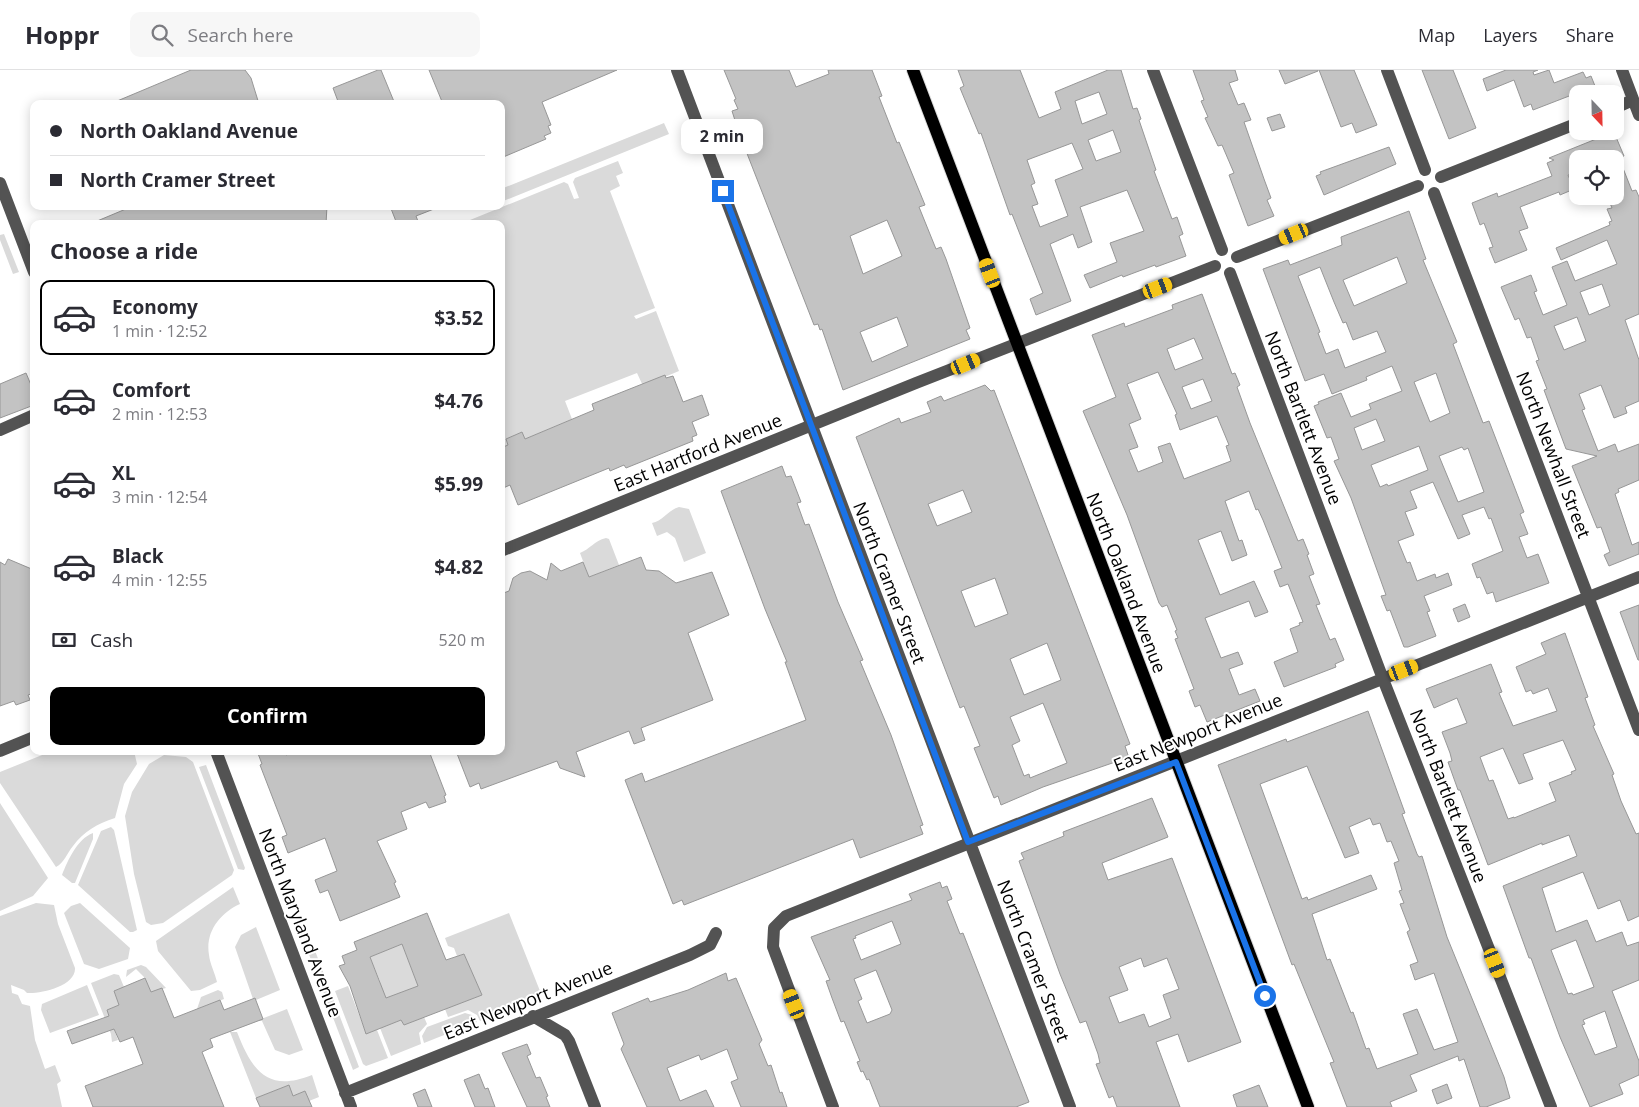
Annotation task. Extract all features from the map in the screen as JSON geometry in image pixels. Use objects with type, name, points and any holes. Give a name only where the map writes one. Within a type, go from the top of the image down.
[{"type":"main road","name":"North Oakland Avenue","points":[[913,70],[1308,1107]]},
{"type":"street","name":"North Cramer Street","points":[[677,70],[1070,1107]]},
{"type":"street","points":[[1153,70],[1222,250]]},
{"type":"street","points":[[1387,70],[1425,170]]},
{"type":"street","points":[[1622,70],[1639,115]]},
{"type":"street","points":[[1624,104],[1633,100]]},
{"type":"street","points":[[1441,177],[1569,127]]},
{"type":"street","points":[[1425,170],[1434,170],[1441,177],[1440,186],[1434,193],[1424,193],[1418,186],[1418,177],[1425,170]]},
{"type":"street","points":[[0,183],[30,262]]},
{"type":"street","points":[[1237,257],[1418,186]]},
{"type":"street","name":"North Newhall Street","points":[[1434,193],[1639,730]]},
{"type":"street","points":[[1222,250],[1232,252],[1237,257]]},
{"type":"street","points":[[1222,250],[1215,257],[1215,266],[1221,273],[1230,273],[1236,268],[1237,257]]},
{"type":"street","name":"East Hartford Avenue","points":[[505,549],[1215,266]]},
{"type":"street","name":"North Bartlett Avenue","points":[[1230,273],[1383,678],[1551,1107]]},
{"type":"street","points":[[0,430],[30,418]]},
{"type":"street","name":"East Newport Avenue","points":[[834,1107],[773,947],[774,928],[786,916],[968,842],[1176,762],[1639,577]]},
{"type":"street","points":[[0,750],[30,739]]},
{"type":"street","name":"North Maryland Avenue","points":[[218,755],[351,1107]]},
{"type":"street","name":"East Newport Avenue","points":[[346,1094],[533,1016],[690,955],[710,945],[716,933]]},
{"type":"street","points":[[533,1016],[565,1036],[569,1041],[595,1107]]},
{"type":"shaded area","points":[[664,123],[669,134],[505,200],[505,187]]},
{"type":"shaded area","points":[[618,161],[623,173],[616,176],[620,186],[610,191],[655,308],[634,316],[636,319],[656,311],[679,371],[643,386],[637,373],[565,401],[572,419],[525,439],[522,433],[506,439],[508,445],[505,446],[505,220],[470,220],[495,210],[505,210],[505,206],[564,182],[568,184],[574,199],[579,198],[573,182],[575,178]]},
{"type":"shaded area","points":[[4,234],[19,272],[13,274],[0,240],[0,235]]},
{"type":"shaded area","points":[[679,507],[689,509],[706,553],[684,562],[675,538],[667,532],[657,536],[652,523]]},
{"type":"shaded area","points":[[606,538],[609,539],[619,565],[589,577],[580,553]]},
{"type":"shaded area","points":[[42,755],[135,755],[137,764],[124,784],[115,818],[86,832],[56,867],[0,783],[0,772]]},
{"type":"shaded area","points":[[164,755],[186,757],[193,762],[234,870],[232,875],[163,923],[151,925],[146,922],[134,874],[125,816],[132,792],[149,764]]},
{"type":"shaded area","points":[[206,765],[245,868],[244,870],[238,869],[199,767]]},
{"type":"shaded area","points":[[0,803],[48,878],[33,896],[0,911]]},
{"type":"shaded area","points":[[111,827],[114,830],[137,930],[133,932],[130,932],[78,885],[101,831]]},
{"type":"shaded area","points":[[93,833],[93,839],[75,883],[72,883],[62,875],[64,869],[82,840]]},
{"type":"shaded area","points":[[233,887],[240,904],[220,918],[209,939],[210,958],[217,982],[200,990],[191,991],[158,951],[156,941]]},
{"type":"shaded area","points":[[36,903],[54,905],[58,924],[75,968],[74,974],[70,980],[57,988],[27,993],[11,985],[12,993],[18,995],[22,1004],[30,1006],[35,1040],[45,1069],[55,1065],[61,1081],[57,1084],[62,1107],[0,1107],[0,916]]},
{"type":"shaded area","points":[[80,903],[130,948],[128,959],[99,969],[84,964],[64,913],[71,906]]},
{"type":"shaded area","points":[[509,913],[540,991],[538,995],[480,1021],[477,1015],[468,1010],[448,1017],[445,1009],[482,995],[464,954],[457,956],[454,948],[448,946],[445,938]]},
{"type":"shaded area","points":[[256,927],[280,990],[256,1000],[253,999],[235,947],[241,935]]},
{"type":"shaded area","points":[[402,944],[418,986],[382,1000],[380,981],[369,955],[370,957]]},
{"type":"shaded area","points":[[314,948],[359,1067],[353,1070],[308,952]]},
{"type":"shaded area","points":[[141,965],[146,967],[166,988],[151,992],[145,978],[136,969],[126,977],[127,970]]},
{"type":"shaded area","points":[[114,974],[119,975],[124,987],[114,991],[119,1005],[107,1010],[118,1040],[112,1042],[111,1034],[91,983]]},
{"type":"shaded area","points":[[87,985],[99,1015],[50,1033],[41,1010],[42,1004]]},
{"type":"shaded area","points":[[348,986],[366,1033],[377,1030],[388,1058],[366,1066],[363,1064],[335,991]]},
{"type":"shaded area","points":[[218,990],[222,992],[224,999],[197,1009],[201,997]]},
{"type":"shaded area","points":[[287,1009],[303,1050],[289,1055],[275,1050],[262,1021],[256,1021]]},
{"type":"shaded area","points":[[465,1013],[472,1015],[477,1022],[424,1043],[422,1036],[427,1027]]},
{"type":"shaded area","points":[[424,1017],[427,1024],[419,1033],[421,1044],[391,1056],[380,1028],[401,1020],[404,1025]]},
{"type":"shaded area","points":[[230,1032],[237,1032],[255,1067],[263,1074],[272,1079],[283,1081],[296,1080],[312,1075],[319,1097],[309,1101],[305,1091],[293,1096],[289,1085],[256,1098]]},
{"type":"building","points":[[191,70],[245,70],[251,78],[258,100],[120,100]]},
{"type":"building","points":[[381,70],[393,100],[338,100],[333,88]]},
{"type":"building","points":[[429,70],[617,70],[542,102],[551,125],[548,126],[551,133],[544,136],[546,139],[505,156],[505,100],[441,100]]},
{"type":"building","points":[[724,70],[789,70],[796,87],[829,74],[828,70],[872,70],[882,96],[879,97],[897,143],[899,142],[925,205],[919,207],[936,249],[941,247],[946,259],[970,328],[966,330],[970,339],[843,390],[822,329],[820,330],[818,324],[814,325],[739,133],[732,111],[738,109],[734,100],[736,99]],"holes":[[[887,220],[902,256],[863,274],[850,236]],[[897,317],[908,346],[872,362],[860,332]]]},
{"type":"building","points":[[958,70],[1020,70],[1039,118],[1061,109],[1055,92],[1108,70],[1121,70],[1133,109],[1137,108],[1141,119],[1139,120],[1156,170],[1154,171],[1172,219],[1177,217],[1183,234],[1179,236],[1186,256],[1123,277],[1122,275],[1090,288],[1084,275],[1117,262],[1110,243],[1144,231],[1127,190],[1080,207],[1092,242],[1078,248],[1073,234],[1050,244],[1071,301],[1036,315],[1030,299],[1043,293],[1012,214],[1010,215],[981,133],[979,134],[960,88],[964,86]],"holes":[[[1099,92],[1107,114],[1082,124],[1075,101]],[[1113,130],[1121,152],[1096,161],[1088,140]],[[1072,143],[1083,169],[1055,180],[1068,216],[1040,227],[1032,206],[1038,204],[1031,185],[1035,183],[1027,160]]]},
{"type":"building","points":[[1193,70],[1235,70],[1238,80],[1229,83],[1238,105],[1244,103],[1251,120],[1244,122],[1271,198],[1267,200],[1274,216],[1248,226],[1229,175],[1234,173],[1222,145],[1218,146],[1205,118],[1208,117],[1201,101],[1204,100]]},
{"type":"building","points":[[1279,70],[1318,70],[1318,71],[1285,84]]},
{"type":"building","points":[[1319,70],[1354,70],[1377,125],[1356,133],[1352,123],[1341,127]]},
{"type":"building","points":[[1422,70],[1453,70],[1476,128],[1449,139]]},
{"type":"building","points":[[1506,70],[1538,70],[1533,72],[1534,75],[1549,70],[1554,83],[1583,72],[1586,78],[1591,76],[1595,85],[1569,85],[1569,96],[1533,110],[1531,104],[1524,107],[1514,80],[1487,91],[1483,79]]},
{"type":"building","points":[[1280,114],[1285,127],[1272,131],[1267,118]]},
{"type":"building","points":[[1594,140],[1617,140],[1621,150],[1569,150],[1569,191],[1560,195],[1559,192],[1520,207],[1528,228],[1519,231],[1527,250],[1495,263],[1489,248],[1493,247],[1484,223],[1480,225],[1472,203],[1497,193],[1498,197],[1552,176],[1547,163],[1554,160],[1549,158]]},
{"type":"building","points":[[1389,147],[1396,164],[1324,195],[1316,176],[1321,174],[1320,172]]},
{"type":"building","points":[[1624,171],[1632,191],[1636,190],[1639,197],[1639,314],[1625,320],[1639,360],[1639,401],[1625,407],[1627,413],[1614,418],[1601,385],[1579,394],[1585,409],[1582,410],[1598,451],[1615,444],[1618,452],[1639,444],[1639,480],[1618,489],[1619,492],[1615,494],[1632,545],[1639,542],[1639,554],[1609,566],[1604,555],[1610,552],[1601,527],[1597,528],[1572,466],[1597,456],[1566,449],[1544,390],[1547,389],[1536,361],[1539,360],[1531,337],[1527,338],[1519,318],[1515,320],[1501,287],[1531,275],[1537,291],[1534,292],[1543,315],[1567,305],[1552,267],[1567,261],[1575,281],[1617,264],[1607,240],[1561,260],[1556,248],[1610,225],[1609,222],[1612,221],[1607,209],[1612,208],[1611,205],[1624,205]],"holes":[[[1602,284],[1610,306],[1589,315],[1580,292]],[[1577,317],[1586,341],[1564,350],[1554,326]]]},
{"type":"building","points":[[123,210],[327,210],[326,220],[100,220]]},
{"type":"building","points":[[392,210],[431,210],[416,216],[418,220],[395,220]]},
{"type":"building","points":[[1409,211],[1426,259],[1423,260],[1457,342],[1453,344],[1483,423],[1489,421],[1524,512],[1520,514],[1528,534],[1519,537],[1527,558],[1538,554],[1549,583],[1496,602],[1493,592],[1487,594],[1480,577],[1477,578],[1472,564],[1503,551],[1491,518],[1489,519],[1484,507],[1462,515],[1470,534],[1458,539],[1433,482],[1410,491],[1417,508],[1405,512],[1414,535],[1398,541],[1407,563],[1410,562],[1417,581],[1435,574],[1436,578],[1448,573],[1452,585],[1424,596],[1430,611],[1427,612],[1436,636],[1408,647],[1404,647],[1390,610],[1387,611],[1381,596],[1386,595],[1351,498],[1334,461],[1339,459],[1331,437],[1327,438],[1314,406],[1319,404],[1318,402],[1341,393],[1351,417],[1371,409],[1369,404],[1402,391],[1392,366],[1366,377],[1367,380],[1332,394],[1324,374],[1305,381],[1263,269],[1288,260],[1290,265],[1342,245],[1341,237]],"holes":[[[1397,257],[1407,283],[1354,306],[1343,280]],[[1320,267],[1343,323],[1346,322],[1353,340],[1377,331],[1386,352],[1345,368],[1338,349],[1326,354],[1318,333],[1320,332],[1298,276]],[[1436,373],[1450,413],[1430,422],[1414,382]],[[1376,419],[1385,441],[1362,450],[1354,428]],[[1419,446],[1428,470],[1388,486],[1387,484],[1380,487],[1371,465]],[[1462,447],[1464,450],[1468,448],[1484,492],[1458,502],[1439,456]]]},
{"type":"building","points":[[1202,294],[1232,374],[1235,373],[1240,385],[1237,387],[1250,423],[1298,541],[1303,539],[1309,554],[1307,555],[1314,574],[1309,576],[1320,604],[1316,605],[1330,640],[1335,638],[1344,660],[1335,664],[1336,667],[1284,687],[1274,662],[1298,652],[1290,629],[1303,622],[1288,584],[1280,587],[1274,571],[1282,568],[1249,491],[1225,501],[1239,541],[1242,540],[1247,555],[1232,561],[1221,531],[1198,540],[1220,595],[1254,581],[1268,612],[1255,617],[1249,601],[1205,618],[1221,658],[1238,652],[1243,664],[1229,669],[1239,695],[1255,689],[1260,701],[1207,722],[1200,705],[1195,707],[1189,691],[1194,689],[1175,639],[1178,638],[1175,631],[1177,630],[1167,605],[1162,607],[1159,603],[1127,515],[1083,411],[1116,397],[1092,335],[1124,323],[1125,327],[1173,309],[1172,305]],"holes":[[[1194,338],[1203,359],[1175,370],[1167,349]],[[1158,372],[1177,414],[1175,415],[1180,430],[1217,416],[1229,445],[1226,446],[1231,461],[1184,479],[1170,443],[1158,447],[1163,462],[1138,472],[1129,450],[1138,447],[1129,424],[1141,419],[1127,384]],[[1203,379],[1212,401],[1191,409],[1182,387]]]},
{"type":"building","points":[[26,373],[30,382],[30,407],[0,418],[0,384]]},
{"type":"building","points":[[665,375],[666,378],[673,376],[683,402],[702,395],[709,415],[692,422],[697,435],[692,437],[693,441],[626,468],[624,465],[610,471],[609,468],[518,505],[510,485],[505,487],[505,446],[508,445],[506,439],[522,432],[525,439],[594,410],[592,404]]},
{"type":"building","points":[[985,385],[991,391],[994,390],[1130,744],[1125,746],[1128,755],[1121,760],[1043,787],[1001,805],[998,796],[994,798],[974,748],[980,746],[964,706],[960,708],[856,437],[899,418],[901,423],[931,412],[927,402],[941,396],[944,401]],"holes":[[[963,490],[972,512],[937,526],[928,504]],[[995,578],[1008,614],[975,627],[961,591]],[[1047,643],[1061,680],[1024,695],[1010,659]],[[1043,703],[1067,763],[1030,778],[1029,774],[1024,776],[1012,745],[1020,741],[1010,717]]]},
{"type":"building","points":[[782,466],[786,477],[791,476],[801,502],[797,503],[805,525],[809,524],[838,602],[863,660],[860,661],[891,735],[923,825],[920,826],[923,834],[860,858],[853,839],[684,905],[682,900],[673,904],[625,780],[642,773],[645,782],[806,720],[785,662],[787,662],[721,491]]},
{"type":"building","points":[[641,557],[646,570],[659,571],[676,583],[712,572],[729,615],[688,633],[713,700],[641,728],[645,740],[634,744],[629,731],[576,752],[585,777],[560,768],[557,761],[481,789],[479,783],[470,787],[458,755],[505,755],[505,592],[509,591],[513,578],[521,573],[530,571],[547,580],[551,563],[561,571],[583,562],[589,577]]},
{"type":"building","points":[[8,559],[30,568],[30,694],[28,695],[30,700],[16,705],[14,701],[0,706],[0,562],[5,565]]},
{"type":"building","points":[[1465,604],[1470,617],[1458,622],[1453,609]]},
{"type":"building","points":[[1639,605],[1639,660],[1638,660],[1620,612]]},
{"type":"building","points":[[1565,633],[1588,697],[1585,698],[1595,725],[1593,726],[1614,774],[1612,775],[1621,801],[1636,834],[1639,833],[1639,916],[1628,921],[1620,900],[1598,909],[1583,872],[1542,888],[1556,932],[1587,920],[1596,942],[1622,932],[1627,946],[1639,942],[1639,980],[1612,991],[1639,1061],[1639,1075],[1619,1084],[1623,1094],[1590,1107],[1560,1037],[1503,886],[1577,856],[1569,835],[1542,845],[1542,843],[1488,865],[1448,762],[1452,761],[1442,732],[1467,723],[1457,698],[1434,708],[1426,689],[1491,664],[1502,692],[1499,693],[1513,726],[1557,711],[1548,688],[1533,694],[1531,690],[1526,692],[1516,667],[1546,654],[1541,643]],"holes":[[[1563,740],[1576,770],[1571,772],[1572,774],[1549,783],[1556,801],[1508,819],[1493,780],[1489,781],[1480,757],[1503,748],[1519,784],[1533,779],[1523,754]],[[1576,940],[1594,987],[1573,995],[1572,993],[1568,994],[1551,950]],[[1605,1011],[1617,1047],[1595,1055],[1582,1025],[1585,1024],[1583,1020]]]},
{"type":"building","points":[[1368,711],[1405,813],[1402,814],[1417,854],[1419,857],[1422,856],[1447,937],[1504,1077],[1510,1098],[1486,1107],[1480,1107],[1464,1059],[1459,1061],[1458,1056],[1410,1075],[1417,1091],[1390,1102],[1392,1107],[1347,1107],[1330,1063],[1334,1062],[1294,964],[1292,965],[1218,765],[1286,739],[1287,742]],"holes":[[[1307,766],[1345,858],[1359,853],[1349,827],[1370,818],[1373,825],[1380,823],[1387,842],[1391,841],[1399,861],[1394,863],[1402,890],[1399,891],[1404,903],[1400,904],[1410,930],[1407,932],[1418,962],[1410,965],[1415,980],[1434,973],[1458,1042],[1434,1050],[1417,1009],[1403,1014],[1418,1054],[1377,1069],[1369,1048],[1366,1049],[1353,1012],[1351,1013],[1330,959],[1327,960],[1312,914],[1377,889],[1371,875],[1308,900],[1307,897],[1302,899],[1260,784]]]},
{"type":"building","points":[[259,755],[431,755],[446,795],[444,796],[446,802],[429,808],[426,802],[401,812],[407,829],[377,841],[396,882],[394,883],[400,897],[340,921],[328,890],[320,893],[315,880],[337,871],[325,838],[288,853],[282,837],[287,835],[260,765],[262,764]]},
{"type":"building","points":[[1152,798],[1168,837],[1102,863],[1108,880],[1172,858],[1241,1042],[1188,1062],[1178,1034],[1156,1042],[1180,1107],[1117,1107],[1113,1096],[1109,1098],[1096,1064],[1100,1063],[1098,1054],[1086,1021],[1080,1023],[1019,861],[1024,859],[1021,853],[1064,836],[1063,832]],"holes":[[[1141,958],[1144,967],[1167,958],[1179,989],[1163,995],[1171,1018],[1149,1027],[1144,1014],[1119,1023],[1109,997],[1128,990],[1119,967]]]},
{"type":"building","points":[[940,882],[942,888],[947,886],[952,899],[947,901],[960,934],[963,933],[1029,1102],[1016,1107],[880,1107],[869,1079],[867,1080],[863,1071],[861,1072],[857,1062],[860,1061],[844,1021],[841,1022],[826,981],[830,980],[811,937],[912,900],[909,894]],"holes":[[[892,921],[901,944],[861,960],[853,939],[856,938],[855,936]],[[876,970],[892,1010],[890,1014],[867,1023],[858,1001],[862,999],[854,979]]]},
{"type":"building","points":[[427,913],[446,960],[464,954],[482,995],[404,1025],[401,1020],[366,1034],[350,986],[339,966],[345,964],[342,956],[357,950],[354,942]],"holes":[[[402,944],[418,986],[386,998],[370,957]]]},
{"type":"building","points":[[726,973],[728,981],[736,978],[762,1040],[759,1044],[768,1066],[771,1065],[780,1093],[782,1092],[787,1107],[741,1107],[731,1082],[738,1079],[727,1049],[701,1060],[699,1055],[667,1068],[680,1101],[706,1090],[714,1107],[647,1107],[621,1049],[624,1044],[612,1013],[648,998],[650,1002],[688,990]]},
{"type":"building","points":[[145,978],[151,992],[162,988],[174,1018],[220,1000],[224,1010],[255,998],[263,1019],[210,1039],[213,1047],[202,1052],[224,1107],[93,1107],[85,1086],[143,1064],[133,1037],[120,1042],[114,1029],[72,1044],[67,1031],[109,1016],[107,1010],[119,1005],[114,991]]},
{"type":"building","points":[[527,1044],[531,1054],[527,1056],[536,1078],[540,1077],[548,1096],[546,1097],[550,1107],[527,1107],[502,1053]]},
{"type":"building","points":[[479,1074],[485,1089],[488,1088],[495,1107],[475,1107],[464,1080]]},
{"type":"building","points":[[1447,1084],[1452,1098],[1437,1104],[1432,1090]]},
{"type":"building","points":[[289,1085],[293,1096],[305,1091],[312,1107],[260,1107],[256,1098]]},
{"type":"building","points":[[1259,1085],[1268,1107],[1237,1107],[1233,1095]]},
{"type":"building","points":[[425,1089],[432,1107],[418,1107],[413,1094]]},
{"type":"route","points":[[723,191],[968,842],[1176,762],[1265,996]]}]
